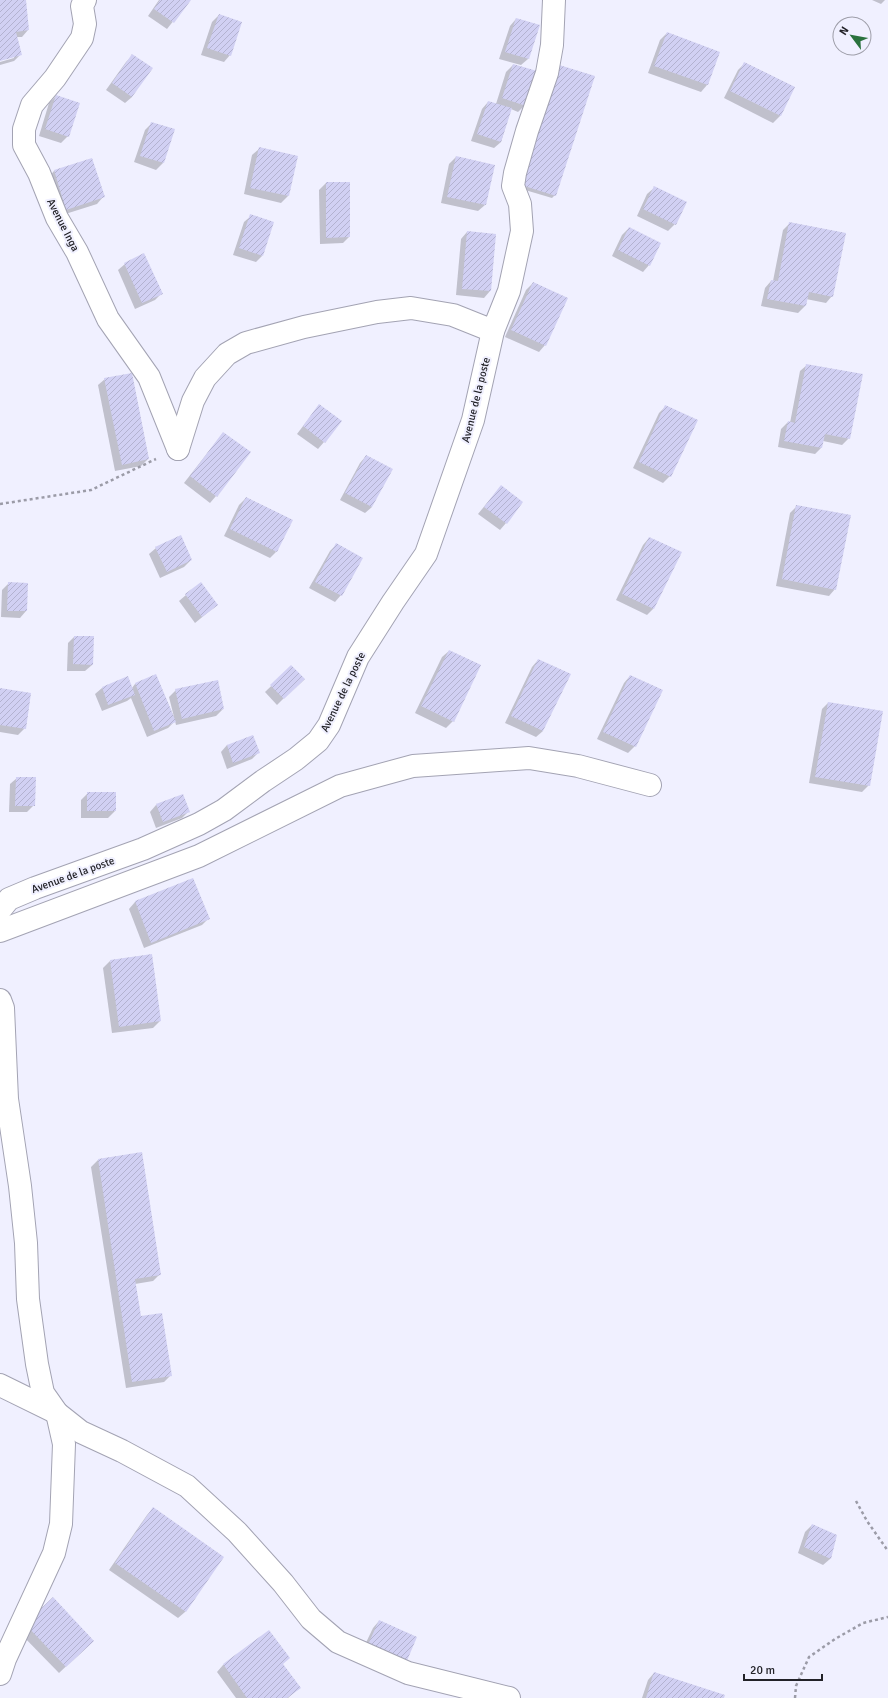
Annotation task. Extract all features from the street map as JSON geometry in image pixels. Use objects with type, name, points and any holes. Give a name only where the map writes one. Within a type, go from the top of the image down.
[{"type":"street","name":"Avenue Inga","points":[[85,0],[82,6],[85,24],[82,38],[55,78],[32,105],[24,129],[24,145],[39,173],[57,218],[77,252],[108,319],[149,377],[178,449]]},
{"type":"street","name":"Avenue de la poste","points":[[0,910],[9,899],[35,888],[143,849],[199,824],[224,810],[296,759],[318,741],[329,725],[358,657],[426,554],[473,420],[493,331],[509,291],[522,231],[520,204],[513,186],[515,173],[527,131],[547,73],[552,45],[554,0]]},
{"type":"street","points":[[178,449],[193,401],[205,378],[227,354],[246,343],[304,327],[377,312],[411,308],[453,315],[493,331]]},
{"type":"street","points":[[0,931],[199,856],[340,786],[413,766],[529,758],[578,766],[650,784]]},
{"type":"street","points":[[0,1000],[2,1008],[7,1099],[21,1193],[26,1243],[28,1299],[37,1364],[43,1393],[57,1413],[64,1444],[61,1524],[54,1553],[25,1612],[0,1674]]},
{"type":"street","points":[[0,1385],[57,1413],[81,1432],[122,1451],[187,1486],[238,1532],[311,1619],[338,1642],[408,1673],[509,1698]]},
{"type":"path","points":[[0,504],[91,490],[178,449]]},
{"type":"path","points":[[856,1501],[867,1521],[888,1550]]},
{"type":"path","points":[[795,1698],[796,1686],[809,1658],[835,1639],[863,1623],[888,1617]]},
{"type":"building","points":[[0,0],[26,0],[29,30],[16,32],[22,55],[0,61]]},
{"type":"building","points":[[160,0],[191,0],[174,23],[154,9]]},
{"type":"building","points":[[219,14],[242,22],[231,56],[207,48]]},
{"type":"building","points":[[516,18],[540,25],[529,59],[505,52]]},
{"type":"building","points":[[667,32],[720,52],[708,85],[654,66]]},
{"type":"building","points":[[132,54],[153,68],[132,97],[112,83]]},
{"type":"building","points":[[744,62],[795,87],[781,116],[730,91]]},
{"type":"building","points":[[513,64],[537,71],[526,106],[502,98]]},
{"type":"building","points":[[556,64],[595,76],[556,196],[518,184]]},
{"type":"building","points":[[56,95],[80,103],[69,137],[45,129]]},
{"type":"building","points":[[488,101],[512,108],[501,142],[477,134]]},
{"type":"building","points":[[151,122],[175,129],[164,163],[140,156]]},
{"type":"building","points":[[259,147],[298,156],[289,196],[250,188]]},
{"type":"building","points":[[456,156],[495,165],[486,205],[447,197]]},
{"type":"building","points":[[92,158],[105,197],[66,210],[54,170]]},
{"type":"building","points":[[326,182],[350,182],[350,237],[326,238]]},
{"type":"building","points":[[654,186],[687,202],[676,225],[643,209]]},
{"type":"building","points":[[250,214],[274,222],[263,256],[239,248]]},
{"type":"building","points":[[789,222],[846,233],[833,297],[809,292],[806,306],[767,299],[771,280],[778,281]]},
{"type":"building","points":[[629,227],[661,243],[650,266],[618,250]]},
{"type":"building","points":[[467,231],[496,234],[491,291],[462,289]]},
{"type":"building","points":[[144,253],[163,294],[142,303],[124,263]]},
{"type":"building","points":[[533,282],[568,298],[546,346],[511,330]]},
{"type":"building","points":[[806,364],[863,374],[850,439],[825,434],[822,448],[784,441],[788,421],[795,423]]},
{"type":"building","points":[[132,373],[149,459],[122,465],[104,378]]},
{"type":"building","points":[[319,404],[342,421],[325,443],[303,426]]},
{"type":"building","points":[[665,405],[698,420],[671,477],[639,462]]},
{"type":"building","points":[[223,432],[251,452],[217,497],[190,476]]},
{"type":"building","points":[[366,455],[393,469],[372,507],[345,493]]},
{"type":"building","points":[[501,485],[523,502],[507,524],[484,507]]},
{"type":"building","points":[[246,497],[293,520],[277,552],[230,529]]},
{"type":"building","points":[[796,505],[851,515],[836,590],[782,579]]},
{"type":"building","points":[[181,535],[192,560],[167,572],[155,547]]},
{"type":"building","points":[[649,537],[682,552],[654,609],[622,594]]},
{"type":"building","points":[[336,543],[363,558],[342,596],[315,582]]},
{"type":"building","points":[[8,582],[28,583],[27,611],[7,611]]},
{"type":"building","points":[[201,582],[218,605],[202,617],[185,594]]},
{"type":"building","points":[[74,636],[94,636],[93,665],[73,664]]},
{"type":"building","points":[[449,650],[481,665],[454,722],[421,706]]},
{"type":"building","points":[[538,659],[571,674],[543,731],[511,716]]},
{"type":"building","points":[[291,665],[305,679],[284,699],[270,685]]},
{"type":"building","points":[[156,674],[176,722],[154,731],[135,683]]},
{"type":"building","points":[[630,675],[663,690],[636,747],[603,732]]},
{"type":"building","points":[[128,676],[135,695],[108,705],[102,687]]},
{"type":"building","points":[[218,680],[224,709],[182,719],[175,689]]},
{"type":"building","points":[[0,688],[31,693],[26,729],[0,725]]},
{"type":"building","points":[[828,702],[883,711],[870,786],[815,777]]},
{"type":"building","points":[[253,735],[260,753],[233,763],[227,745]]},
{"type":"building","points":[[16,777],[36,777],[35,806],[15,806]]},
{"type":"building","points":[[87,792],[116,792],[116,811],[87,811]]},
{"type":"building","points":[[183,794],[190,812],[163,822],[156,804]]},
{"type":"building","points":[[193,878],[210,919],[151,943],[135,901]]},
{"type":"building","points":[[152,954],[161,1021],[119,1027],[110,960]]},
{"type":"building","points":[[142,1152],[161,1275],[135,1279],[141,1316],[162,1313],[172,1376],[132,1382],[98,1159]]},
{"type":"building","points":[[153,1507],[224,1557],[186,1612],[115,1563]]},
{"type":"building","points":[[812,1524],[837,1535],[831,1559],[804,1547]]},
{"type":"building","points":[[53,1597],[94,1641],[66,1667],[25,1624]]},
{"type":"building","points":[[379,1620],[417,1637],[406,1663],[367,1647]]},
{"type":"building","points":[[269,1630],[290,1658],[283,1664],[301,1688],[287,1698],[247,1698],[223,1664]]},
{"type":"building","points":[[654,1672],[725,1695],[724,1698],[646,1698]]}]
